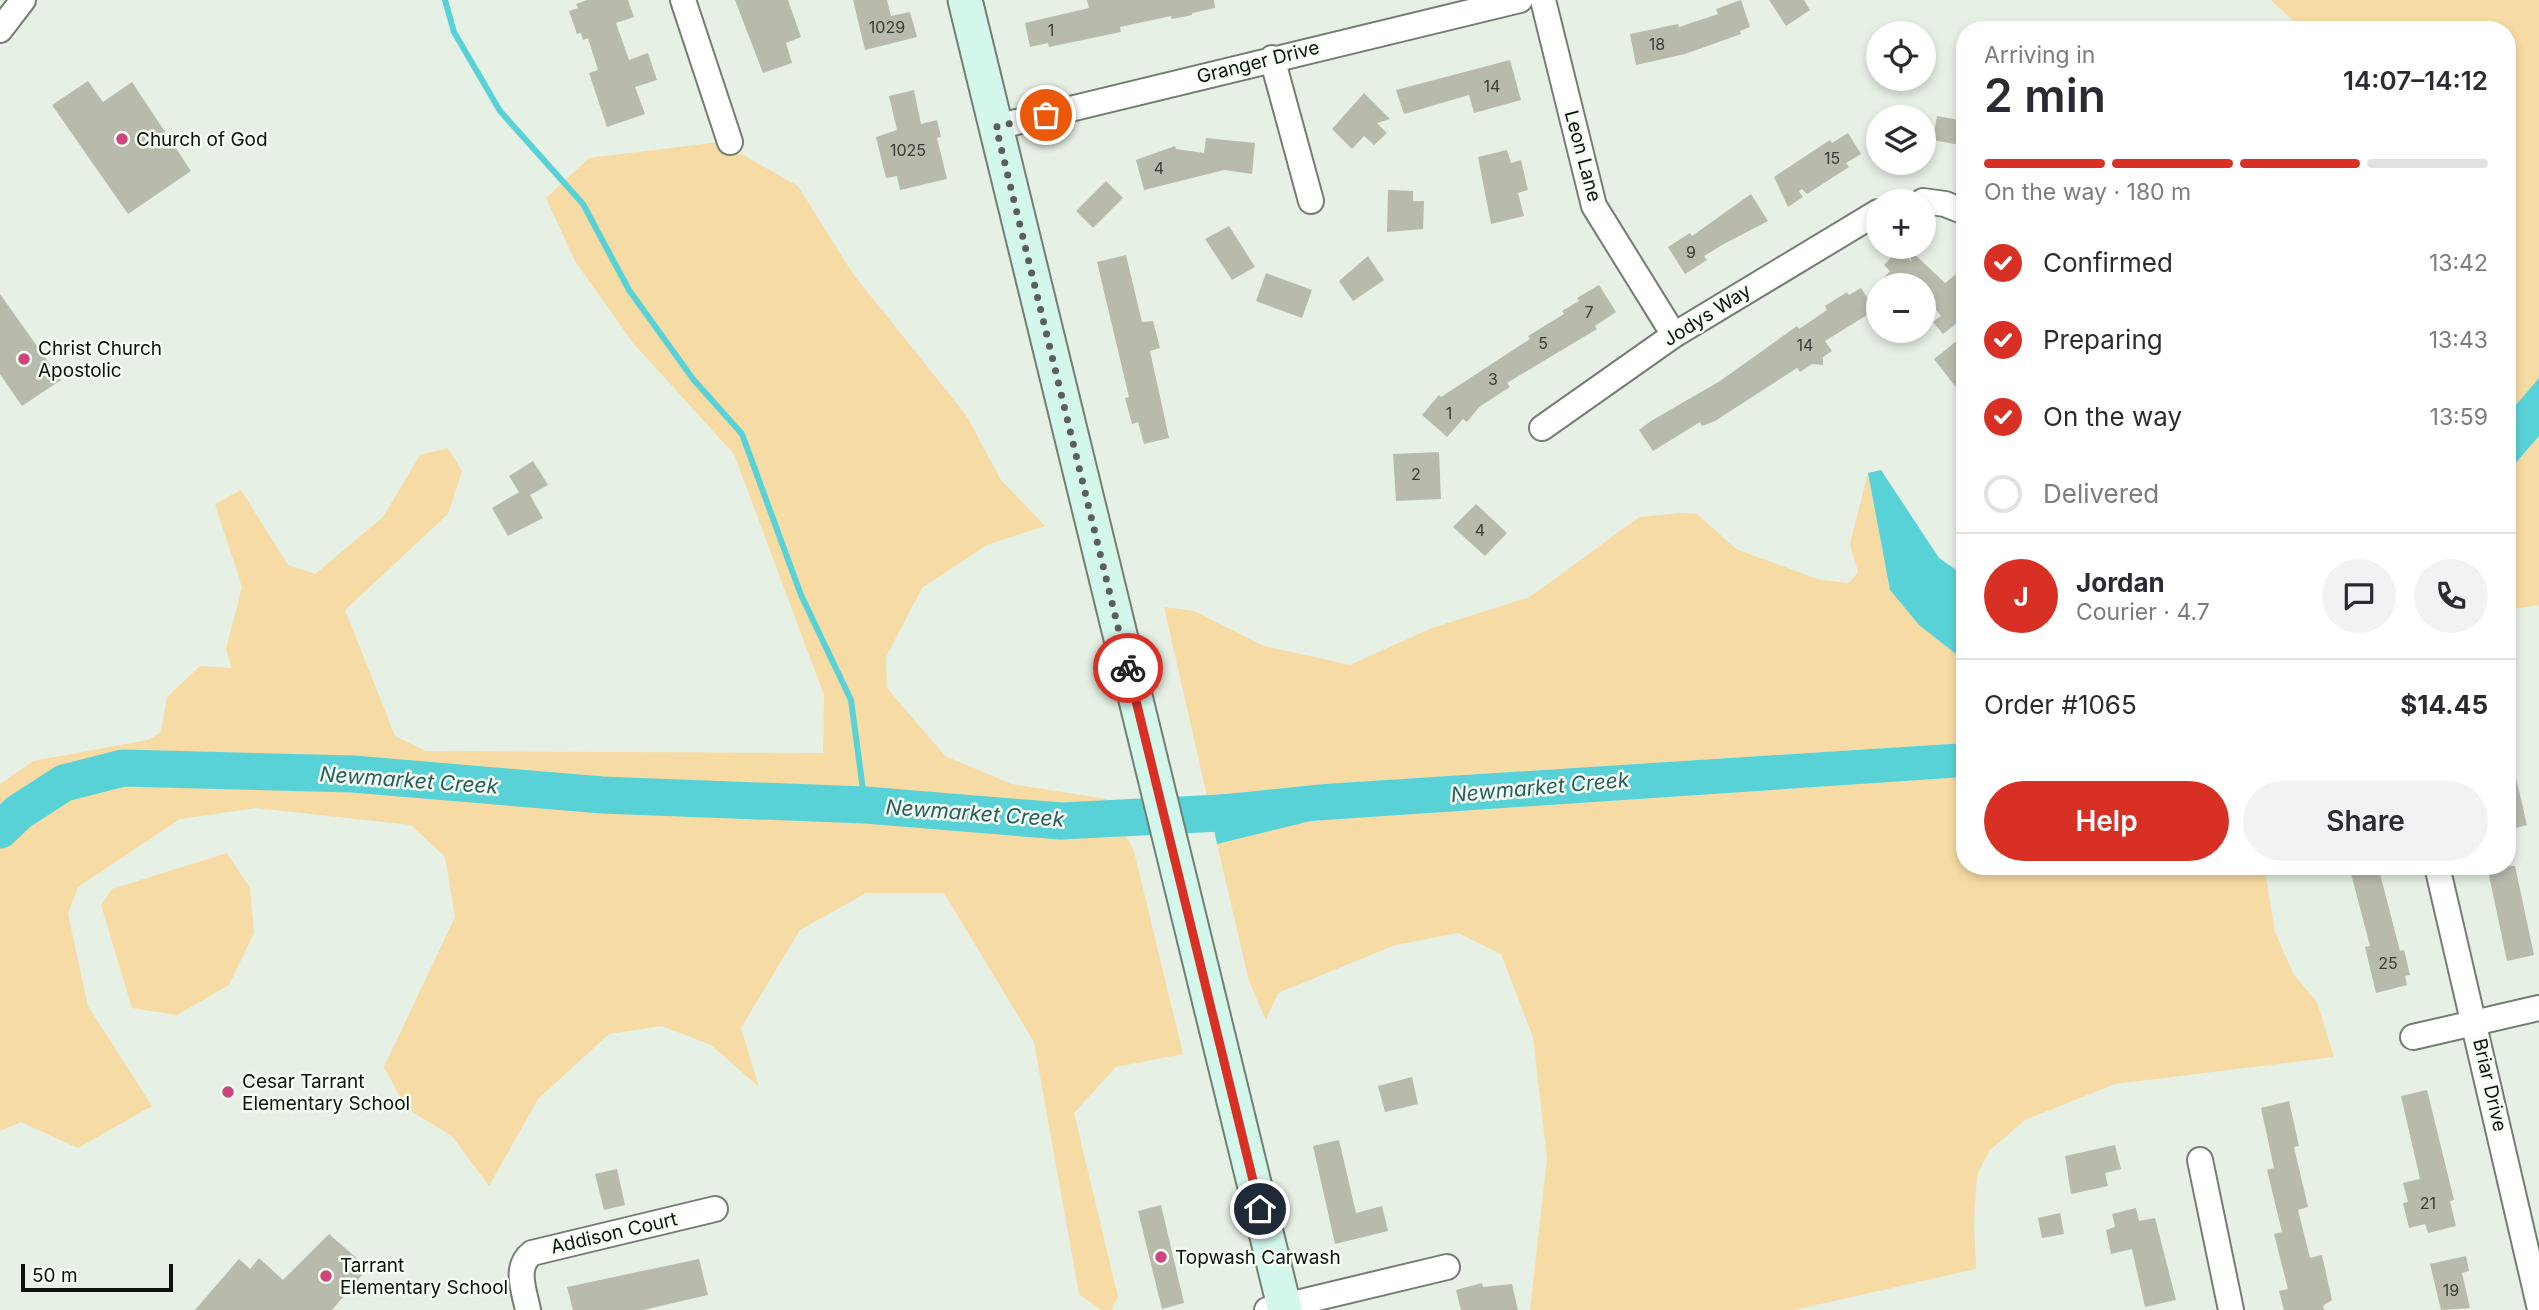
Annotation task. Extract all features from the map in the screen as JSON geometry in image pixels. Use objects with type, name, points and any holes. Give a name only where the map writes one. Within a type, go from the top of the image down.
[{"type":"main road","points":[[965,0],[1154,775],[1278,1309]]},
{"type":"street","points":[[0,30],[23,0]]},
{"type":"street","points":[[683,0],[730,142]]},
{"type":"street","name":"Granger Drive","points":[[996,127],[1272,58],[1433,9],[1520,0]]},
{"type":"street","name":"Leon Lane","points":[[1544,0],[1594,206],[1674,335]]},
{"type":"street","points":[[1272,58],[1311,201]]},
{"type":"street","points":[[1936,203],[1956,208]]},
{"type":"street","name":"Jodys Way","points":[[1542,428],[1674,335],[1866,219]]},
{"type":"street","name":"Briar Drive","points":[[2439,875],[2476,1021],[2539,1305]]},
{"type":"street","points":[[2413,1037],[2539,1008]]},
{"type":"street","points":[[2200,1160],[2231,1310]]},
{"type":"street","name":"Addison Court","points":[[528,1310],[521,1268],[524,1259],[532,1253],[715,1209]]},
{"type":"street","points":[[1278,1309],[1447,1267]]},
{"type":"shaded area","points":[[2271,0],[2539,0],[2539,378],[2516,405],[2516,21],[2293,21]]},
{"type":"shaded area","points":[[720,142],[798,186],[853,274],[966,415],[1001,480],[1045,526],[987,545],[922,588],[886,657],[887,688],[945,756],[1012,784],[1107,799],[1134,851],[1183,1054],[1116,1067],[1074,1113],[1118,1297],[1111,1310],[1101,1310],[1079,1294],[1034,1042],[944,893],[866,893],[800,930],[741,1028],[759,1087],[711,1045],[662,1026],[609,1034],[538,1099],[489,1186],[452,1136],[406,1108],[384,1067],[455,917],[445,857],[411,825],[256,808],[180,819],[78,887],[68,914],[88,1006],[152,1106],[78,1148],[21,1122],[0,1131],[0,784],[33,761],[148,740],[161,732],[167,697],[200,666],[232,668],[226,649],[242,587],[215,504],[241,490],[288,565],[315,574],[383,517],[420,455],[448,448],[462,471],[448,514],[345,610],[395,736],[426,751],[823,753],[824,695],[734,454],[633,343],[575,261],[546,198],[589,158]]},
{"type":"shaded area","points":[[2539,436],[2539,605],[2516,609],[2516,463]]},
{"type":"shaded area","points":[[1868,473],[1890,590],[1956,654],[1956,744],[1324,784],[1207,796],[1164,607],[1194,611],[1264,646],[1350,665],[1432,628],[1530,597],[1639,517],[1697,514],[1736,549],[1820,580],[1849,583],[1858,572],[1850,544]]},
{"type":"shaded area","points":[[1956,778],[1956,875],[2266,875],[2275,932],[2294,975],[2317,1002],[2334,1057],[2115,1084],[2025,1120],[1989,1151],[1977,1175],[1974,1221],[1976,1269],[1794,1310],[1530,1310],[1547,1159],[1533,1037],[1501,954],[1458,933],[1395,945],[1278,993],[1266,1020],[1249,981],[1217,844],[1311,821]]},
{"type":"shaded area","points":[[227,853],[250,888],[254,933],[229,985],[177,1015],[132,1008],[101,905],[112,889]]},
{"type":"water","points":[[2539,378],[2539,436],[2516,463],[2516,405]]},
{"type":"water","points":[[1881,470],[1939,558],[1956,570],[1956,654],[1919,625],[1890,590],[1868,473]]},
{"type":"water","name":"Newmarket Creek","points":[[1956,744],[1956,778],[1311,821],[1217,844],[1207,796],[1324,784]]},
{"type":"building","points":[[587,0],[628,0],[634,17],[616,23],[629,60],[648,53],[657,80],[635,87],[645,114],[607,127],[589,73],[598,70],[588,38],[583,40],[581,33],[577,34],[569,11],[578,8],[576,4]]},
{"type":"building","points":[[735,0],[788,0],[801,37],[786,43],[792,63],[763,73]]},
{"type":"building","points":[[853,0],[887,0],[891,16],[910,12],[917,37],[865,50]]},
{"type":"building","points":[[1087,0],[1214,0],[1215,8],[1172,19],[1171,16],[1120,27],[1121,32],[1049,47],[1048,43],[1030,47],[1025,23],[1089,8]]},
{"type":"building","points":[[1741,0],[1750,27],[1740,31],[1741,34],[1685,54],[1636,65],[1630,34],[1678,24],[1679,27],[1718,14],[1716,9]]},
{"type":"building","points":[[1769,0],[1804,0],[1810,10],[1786,26]]},
{"type":"building","points":[[1510,60],[1521,100],[1474,113],[1469,95],[1404,114],[1396,90]]},
{"type":"building","name":"Church of God","points":[[88,81],[103,102],[132,82],[191,171],[128,214],[52,105]]},
{"type":"building","points":[[914,90],[921,124],[937,120],[941,137],[937,138],[947,179],[900,190],[897,176],[886,178],[876,137],[897,130],[889,96]]},
{"type":"building","points":[[1364,93],[1390,119],[1377,123],[1387,133],[1374,145],[1364,136],[1352,149],[1332,129]]},
{"type":"building","points":[[1937,116],[1956,119],[1956,144],[1936,141]]},
{"type":"building","points":[[1848,133],[1861,154],[1846,163],[1849,167],[1807,194],[1802,189],[1799,191],[1803,197],[1788,207],[1774,177],[1830,140],[1832,143]]},
{"type":"building","points":[[1206,138],[1255,143],[1252,174],[1224,170],[1144,190],[1136,160],[1175,146],[1176,149],[1204,153]]},
{"type":"building","points":[[1507,150],[1511,163],[1521,160],[1528,190],[1518,193],[1524,216],[1491,224],[1478,157]]},
{"type":"building","points":[[1106,181],[1123,198],[1093,228],[1076,211]]},
{"type":"building","points":[[1388,190],[1413,191],[1413,201],[1424,201],[1423,229],[1387,232]]},
{"type":"building","points":[[1751,194],[1768,221],[1704,256],[1707,260],[1685,274],[1668,247],[1690,233],[1692,236]]},
{"type":"building","points":[[1229,226],[1255,267],[1232,280],[1205,239]]},
{"type":"building","points":[[1126,255],[1142,322],[1153,321],[1160,348],[1150,351],[1169,438],[1144,444],[1138,422],[1132,424],[1125,398],[1129,397],[1097,262]]},
{"type":"building","points":[[1368,256],[1384,280],[1353,301],[1339,281]]},
{"type":"building","points":[[1890,259],[1909,259],[1912,263],[1911,259],[1920,259],[1934,273],[1888,273],[1890,271],[1884,265]]},
{"type":"building","points":[[1266,273],[1312,290],[1302,318],[1256,301]]},
{"type":"building","points":[[1936,274],[1945,283],[1956,274],[1956,324],[1943,334],[1936,326],[1936,320],[1941,316],[1936,310]]},
{"type":"building","points":[[1599,285],[1616,312],[1595,326],[1597,329],[1507,383],[1510,387],[1479,407],[1467,422],[1463,419],[1447,437],[1422,415],[1439,395],[1441,397],[1530,339],[1528,336],[1564,314],[1562,311],[1579,301],[1577,298]]},
{"type":"building","points":[[1861,288],[1866,296],[1866,316],[1825,341],[1832,351],[1823,357],[1823,365],[1812,364],[1800,372],[1797,368],[1715,421],[1702,426],[1700,422],[1653,451],[1639,430],[1720,381],[1797,326],[1799,329],[1827,310],[1825,306],[1847,292],[1849,295]]},
{"type":"building","name":"Christ Church Apostolic","points":[[0,294],[61,380],[22,406],[0,374]]},
{"type":"building","points":[[1956,342],[1956,387],[1934,359]]},
{"type":"building","points":[[1439,452],[1441,499],[1396,501],[1393,454]]},
{"type":"building","points":[[533,461],[548,485],[530,495],[543,518],[508,536],[492,508],[519,492],[509,476]]},
{"type":"building","points":[[1476,504],[1507,533],[1485,556],[1453,527]]},
{"type":"building","points":[[2516,778],[2527,825],[2516,828]]},
{"type":"building","points":[[2516,871],[2534,955],[2507,961],[2489,875],[2516,875]]},
{"type":"building","points":[[2351,875],[2380,875],[2400,951],[2404,950],[2410,975],[2405,976],[2407,985],[2376,993],[2365,947],[2370,946]]},
{"type":"building","points":[[1412,1077],[1418,1104],[1385,1112],[1378,1086]]},
{"type":"building","points":[[2427,1090],[2454,1200],[2450,1201],[2456,1226],[2428,1233],[2425,1224],[2409,1228],[2403,1203],[2408,1202],[2403,1183],[2420,1179],[2401,1096]]},
{"type":"building","points":[[2289,1101],[2299,1146],[2294,1147],[2308,1207],[2298,1210],[2310,1258],[2322,1255],[2332,1300],[2323,1306],[2324,1310],[2284,1310],[2279,1291],[2288,1289],[2274,1234],[2282,1232],[2267,1170],[2274,1168],[2261,1108]]},
{"type":"building","points":[[1339,1140],[1356,1213],[1382,1206],[1388,1231],[1335,1244],[1313,1146]]},
{"type":"building","points":[[2115,1145],[2121,1169],[2105,1173],[2108,1186],[2071,1194],[2065,1156]]},
{"type":"building","points":[[617,1169],[625,1205],[604,1210],[595,1174]]},
{"type":"building","name":"Topwash Carwash","points":[[1161,1205],[1184,1303],[1162,1309],[1138,1211]]},
{"type":"building","points":[[2136,1208],[2139,1221],[2155,1218],[2176,1300],[2145,1307],[2132,1249],[2111,1254],[2106,1230],[2115,1227],[2112,1214]]},
{"type":"building","points":[[2060,1213],[2064,1234],[2042,1238],[2038,1218]]},
{"type":"building","name":"Tarrant Elementary School","points":[[329,1234],[368,1268],[332,1310],[195,1310],[239,1259],[250,1269],[259,1258],[283,1280]]},
{"type":"building","points":[[2466,1256],[2469,1271],[2462,1273],[2470,1308],[2441,1310],[2430,1264]]},
{"type":"building","points":[[699,1259],[708,1295],[643,1310],[573,1310],[567,1287]]},
{"type":"building","points":[[1482,1283],[1483,1287],[1512,1284],[1518,1310],[1461,1310],[1456,1290]]},
{"type":"waterway","points":[[445,0],[454,32],[500,111],[583,204],[629,290],[693,379],[742,434],[801,595],[851,700],[865,805]]},
{"type":"waterway","name":"Newmarket Creek","points":[[0,830],[19,812],[64,783],[123,768],[353,774],[602,795],[865,805],[1061,821],[1260,811]]},
{"type":"way so far","points":[[1046,115],[996,127],[1128,668]]},
{"type":"place","name":"Church of God","points":[[122,139]]},
{"type":"place","name":"Christ Church Apostolic","points":[[24,359]]},
{"type":"place","name":"Cesar Tarrant Elementary School","points":[[228,1092]]},
{"type":"place","name":"Topwash Carwash","points":[[1161,1257]]},
{"type":"place","name":"Tarrant Elementary School","points":[[326,1276]]},
{"type":"route","points":[[1128,668],[1260,1209]]}]
